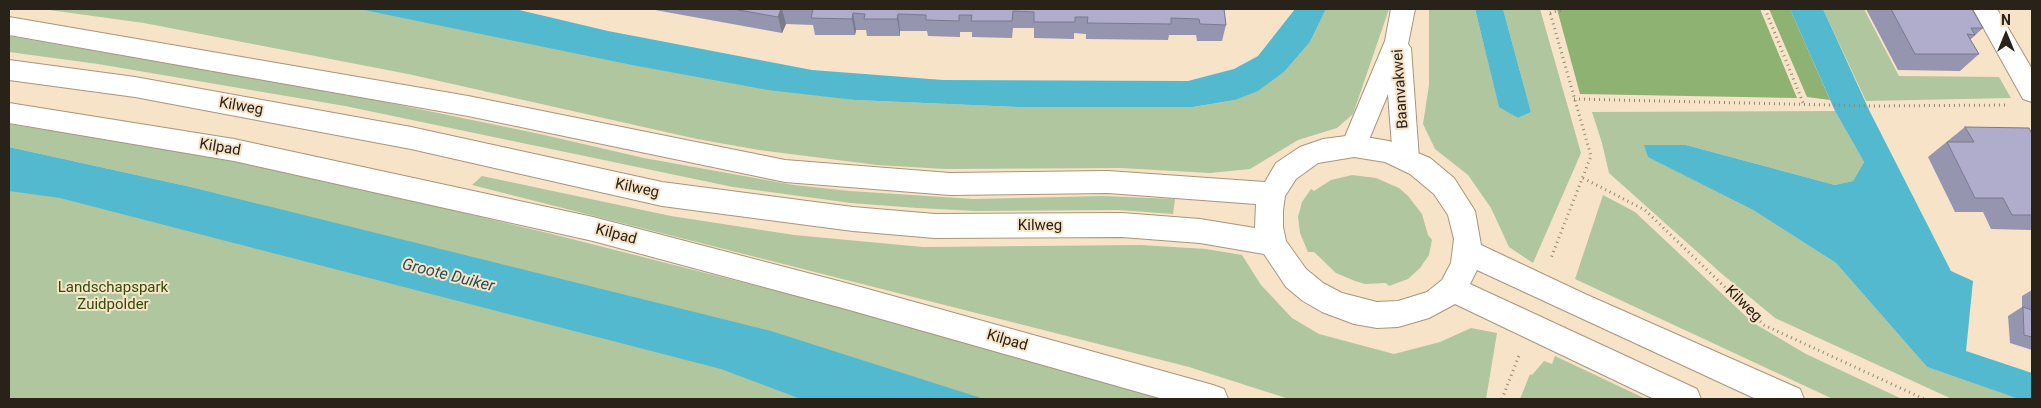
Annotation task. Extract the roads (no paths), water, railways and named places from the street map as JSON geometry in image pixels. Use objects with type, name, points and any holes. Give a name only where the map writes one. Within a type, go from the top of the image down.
[{"type":"main road","points":[[1397,41],[1403,9]]},
{"type":"main road","points":[[1985,9],[2022,98]]},
{"type":"main road","points":[[9,26],[468,106],[784,171],[950,184],[1108,182],[1272,194]]},
{"type":"main road","name":"Baanvakwei","points":[[1354,146],[1397,41]]},
{"type":"main road","name":"Baanvakwei","points":[[1397,41],[1406,158]]},
{"type":"main road","name":"Kilweg","points":[[9,70],[135,87],[411,138],[662,194],[853,219],[935,226],[1122,225],[1200,230],[1274,243]]},
{"type":"main road","name":"Kilpad","points":[[9,113],[234,150],[593,229],[846,296],[1213,399]]},
{"type":"main road","points":[[1354,146],[1372,147],[1406,158],[1433,176],[1453,198],[1466,224],[1468,252],[1460,278],[1437,301],[1419,309],[1384,314],[1354,311],[1332,303],[1307,287],[1282,261],[1269,227],[1269,210],[1272,194],[1286,171],[1297,162],[1323,150],[1354,146]]},
{"type":"main road","points":[[1468,252],[1575,303],[1789,399]]},
{"type":"main road","points":[[1452,288],[1686,399]]},
{"type":"water","points":[[359,9],[515,9],[608,31],[812,70],[943,80],[1188,81],[1234,69],[1258,56],[1295,9],[1326,9],[1310,42],[1285,71],[1258,91],[1235,100],[1193,107],[1018,107],[855,100],[768,90],[632,65]]},
{"type":"water","points":[[1475,9],[1503,9],[1531,112],[1518,118],[1499,107]]},
{"type":"water","points":[[1790,9],[1823,9],[1870,112],[1951,271],[1973,281],[1966,351],[2032,373],[2032,399],[2019,399],[1927,367],[1836,263],[1753,210],[1648,157],[1644,145],[1686,145],[1835,185],[1853,181],[1864,162],[1835,111]]},
{"type":"water","name":"Groote Duiker","points":[[9,147],[191,187],[771,331],[984,399],[801,399],[721,369],[60,198],[9,191]]},
{"type":"park label","name":"Landschapspark Zuidpolder","points":[[113,296]]}]
